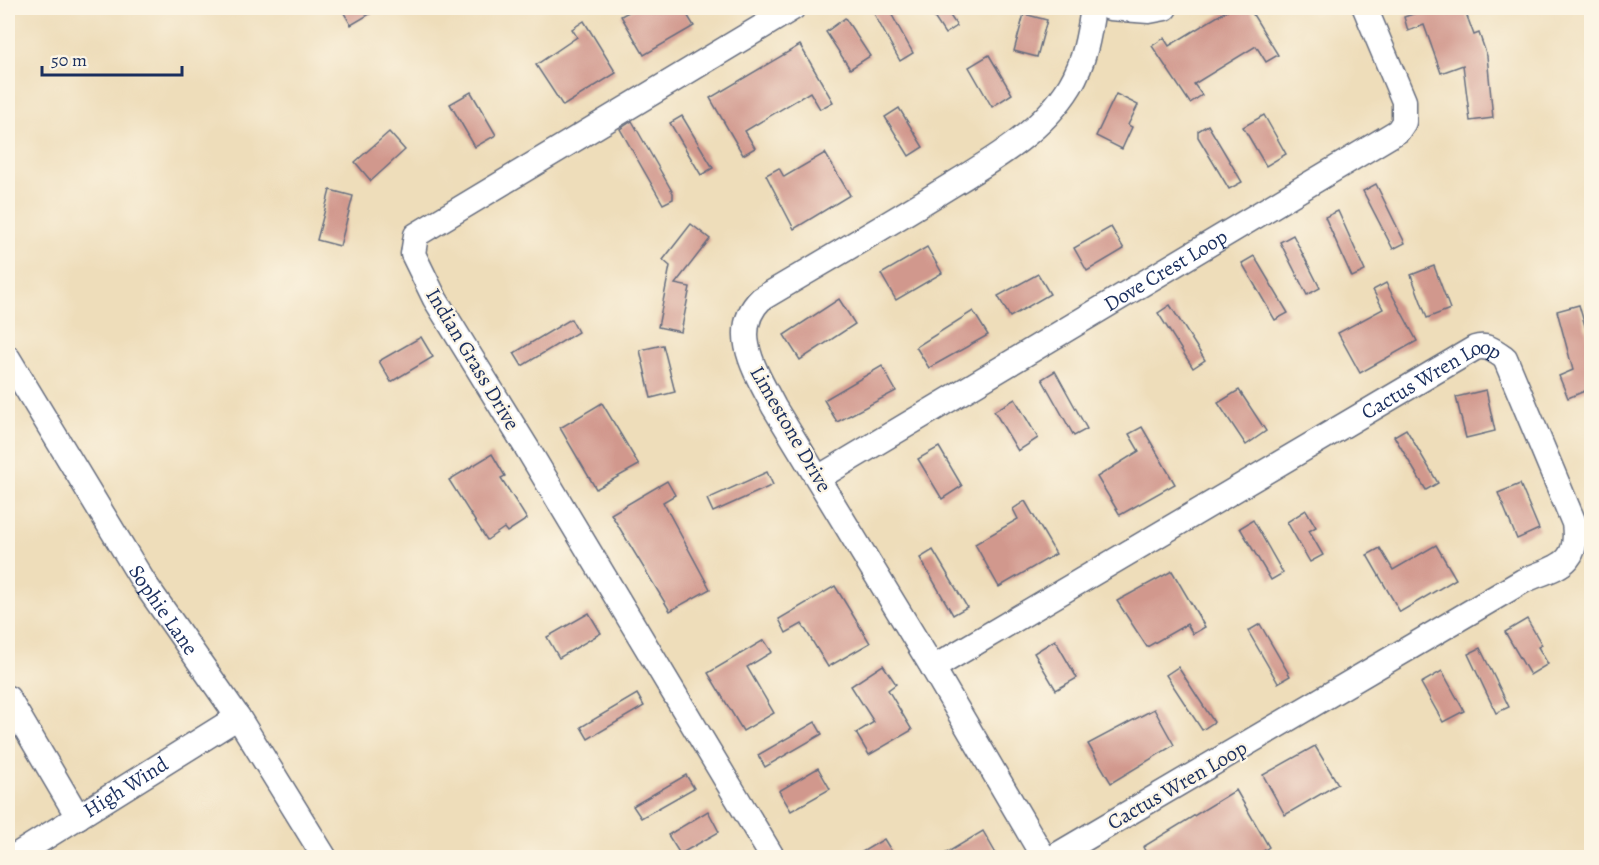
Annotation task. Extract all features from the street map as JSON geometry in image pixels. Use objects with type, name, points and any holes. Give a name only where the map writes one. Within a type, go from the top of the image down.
[{"type":"street","name":"Indian Grass Drive","points":[[773,858],[435,299],[417,266],[412,244],[416,235],[793,8]]},
{"type":"street","name":"Limestone Drive","points":[[1044,858],[755,371],[746,336],[750,310],[761,299],[951,185],[1021,139],[1040,123],[1070,87],[1079,70],[1088,43],[1092,8]]},
{"type":"street","points":[[1110,8],[1149,11],[1165,8]]},
{"type":"street","name":"Dove Crest Loop","points":[[818,478],[1398,130],[1404,122],[1404,101],[1365,8]]},
{"type":"street","name":"Cactus Wren Loop","points":[[933,668],[1475,348],[1482,346],[1492,349],[1505,358],[1574,523],[1575,548],[1569,559],[1523,581],[1052,858]]},
{"type":"street","name":"Sophie Lane","points":[[8,358],[143,580],[238,717],[325,858]]},
{"type":"street","points":[[8,698],[78,817]]},
{"type":"street","name":"High Wind","points":[[12,858],[238,717]]},
{"type":"building","points":[[341,8],[380,8],[351,25]]},
{"type":"building","points":[[636,8],[683,8],[694,26],[644,55],[621,16]]},
{"type":"building","points":[[871,8],[888,8],[913,53],[900,61]]},
{"type":"building","points":[[928,8],[945,8],[957,26],[945,34]]},
{"type":"building","points":[[1231,8],[1249,8],[1278,55],[1266,62],[1256,46],[1194,84],[1202,95],[1190,103],[1152,46],[1164,38],[1169,46]]},
{"type":"building","points":[[1431,8],[1464,8],[1474,35],[1479,33],[1487,56],[1493,118],[1470,121],[1463,65],[1441,73],[1424,25],[1408,31],[1404,17]]},
{"type":"building","points":[[1024,14],[1047,20],[1037,57],[1014,51]]},
{"type":"building","points":[[845,18],[870,56],[850,69],[826,32]]},
{"type":"building","points":[[584,21],[616,73],[563,106],[536,65],[577,37],[572,29]]},
{"type":"building","points":[[800,45],[833,102],[820,109],[810,92],[745,131],[755,148],[743,155],[710,98]]},
{"type":"building","points":[[989,55],[1012,94],[992,107],[969,67]]},
{"type":"building","points":[[471,92],[496,135],[475,147],[450,104]]},
{"type":"building","points":[[1116,94],[1138,105],[1128,125],[1132,127],[1122,149],[1096,136]]},
{"type":"building","points":[[899,108],[923,147],[909,156],[885,117]]},
{"type":"building","points":[[1264,115],[1286,154],[1266,166],[1243,127]]},
{"type":"building","points":[[682,116],[713,168],[701,175],[670,123]]},
{"type":"building","points":[[632,121],[673,193],[673,199],[663,204],[620,129]]},
{"type":"building","points":[[1208,125],[1242,182],[1229,189],[1198,137],[1198,131]]},
{"type":"building","points":[[389,132],[405,150],[371,181],[355,162]]},
{"type":"building","points":[[825,153],[850,195],[794,229],[766,175],[779,168],[784,177]]},
{"type":"building","points":[[1376,184],[1405,243],[1393,249],[1363,191]]},
{"type":"building","points":[[330,190],[353,196],[340,246],[317,240]]},
{"type":"building","points":[[1338,211],[1365,271],[1352,277],[1325,217]]},
{"type":"building","points":[[691,224],[710,239],[675,284],[690,287],[681,332],[658,327],[670,266],[663,260]]},
{"type":"building","points":[[1111,227],[1124,249],[1087,271],[1074,248]]},
{"type":"building","points":[[1293,235],[1320,288],[1307,295],[1280,242]]},
{"type":"building","points":[[927,247],[942,273],[896,300],[881,274]]},
{"type":"building","points":[[1254,256],[1288,313],[1275,320],[1242,263]]},
{"type":"building","points":[[1434,266],[1450,309],[1427,318],[1411,275]]},
{"type":"building","points":[[1038,274],[1050,294],[1010,317],[998,296]]},
{"type":"building","points":[[1386,283],[1417,341],[1360,373],[1338,333],[1383,309],[1373,290]]},
{"type":"building","points":[[839,299],[855,324],[800,360],[784,335]]},
{"type":"building","points":[[1170,305],[1205,360],[1193,368],[1158,313]]},
{"type":"building","points":[[1579,305],[1592,350],[1592,388],[1568,398],[1559,376],[1573,370],[1557,311]]},
{"type":"building","points":[[973,311],[988,335],[929,368],[916,347]]},
{"type":"building","points":[[571,319],[578,332],[522,366],[514,353]]},
{"type":"building","points":[[421,337],[433,357],[391,382],[379,361]]},
{"type":"building","points":[[663,345],[675,392],[651,398],[640,350]]},
{"type":"building","points":[[882,366],[896,391],[837,422],[824,400]]},
{"type":"building","points":[[1055,371],[1087,429],[1074,436],[1042,379]]},
{"type":"building","points":[[1239,390],[1266,431],[1246,445],[1218,403]]},
{"type":"building","points":[[1486,390],[1495,431],[1466,438],[1456,397]]},
{"type":"building","points":[[1015,399],[1038,438],[1018,451],[994,411]]},
{"type":"building","points":[[602,403],[639,465],[596,489],[560,428]]},
{"type":"building","points":[[1142,427],[1175,484],[1120,515],[1097,477],[1139,451],[1129,434]]},
{"type":"building","points":[[1406,429],[1438,483],[1426,490],[1394,436]]},
{"type":"building","points":[[939,447],[962,486],[942,499],[918,459]]},
{"type":"building","points":[[492,454],[505,476],[501,478],[527,519],[507,532],[504,528],[487,540],[449,480]]},
{"type":"building","points":[[767,472],[773,485],[713,512],[707,499]]},
{"type":"building","points":[[667,481],[675,495],[663,502],[710,589],[670,611],[611,514]]},
{"type":"building","points":[[1520,484],[1539,529],[1517,539],[1498,493]]},
{"type":"building","points":[[1025,501],[1056,554],[999,587],[975,544],[1018,519],[1013,509]]},
{"type":"building","points":[[1306,510],[1316,527],[1309,531],[1323,555],[1310,562],[1287,522]]},
{"type":"building","points":[[1253,520],[1283,573],[1271,580],[1240,528]]},
{"type":"building","points":[[1436,545],[1456,579],[1400,612],[1367,555],[1380,548],[1393,570]]},
{"type":"building","points":[[933,550],[967,607],[953,615],[920,558]]},
{"type":"building","points":[[1172,571],[1205,627],[1193,634],[1187,624],[1147,647],[1117,601]]},
{"type":"building","points":[[835,586],[870,643],[828,667],[802,624],[786,633],[779,619]]},
{"type":"building","points":[[589,613],[601,633],[559,658],[547,637]]},
{"type":"building","points":[[1527,619],[1542,645],[1538,647],[1548,664],[1530,675],[1505,632]]},
{"type":"building","points":[[1260,624],[1290,676],[1278,683],[1248,631]]},
{"type":"building","points":[[764,640],[772,652],[747,667],[774,713],[743,731],[708,673]]},
{"type":"building","points":[[1055,640],[1077,678],[1056,690],[1034,653]]},
{"type":"building","points":[[1480,648],[1509,707],[1496,713],[1468,654]]},
{"type":"building","points":[[883,665],[896,684],[888,690],[912,730],[869,755],[856,733],[874,722],[851,686]]},
{"type":"building","points":[[1178,667],[1214,722],[1202,730],[1166,675]]},
{"type":"building","points":[[1442,671],[1464,711],[1443,722],[1421,683]]},
{"type":"building","points":[[637,694],[644,706],[588,739],[581,727]]},
{"type":"building","points":[[1154,709],[1174,745],[1111,783],[1088,744]]},
{"type":"building","points":[[815,722],[822,734],[765,767],[758,755]]},
{"type":"building","points":[[1315,746],[1338,784],[1285,815],[1263,775]]},
{"type":"building","points":[[818,768],[830,789],[791,811],[779,791]]},
{"type":"building","points":[[686,775],[694,788],[641,818],[633,806]]},
{"type":"building","points":[[1236,790],[1269,847],[1253,858],[1149,858],[1143,847]]},
{"type":"building","points":[[708,811],[719,832],[680,854],[668,835]]},
{"type":"building","points":[[983,831],[995,852],[986,858],[938,858]]},
{"type":"building","points":[[884,839],[892,852],[883,858],[852,858]]}]
